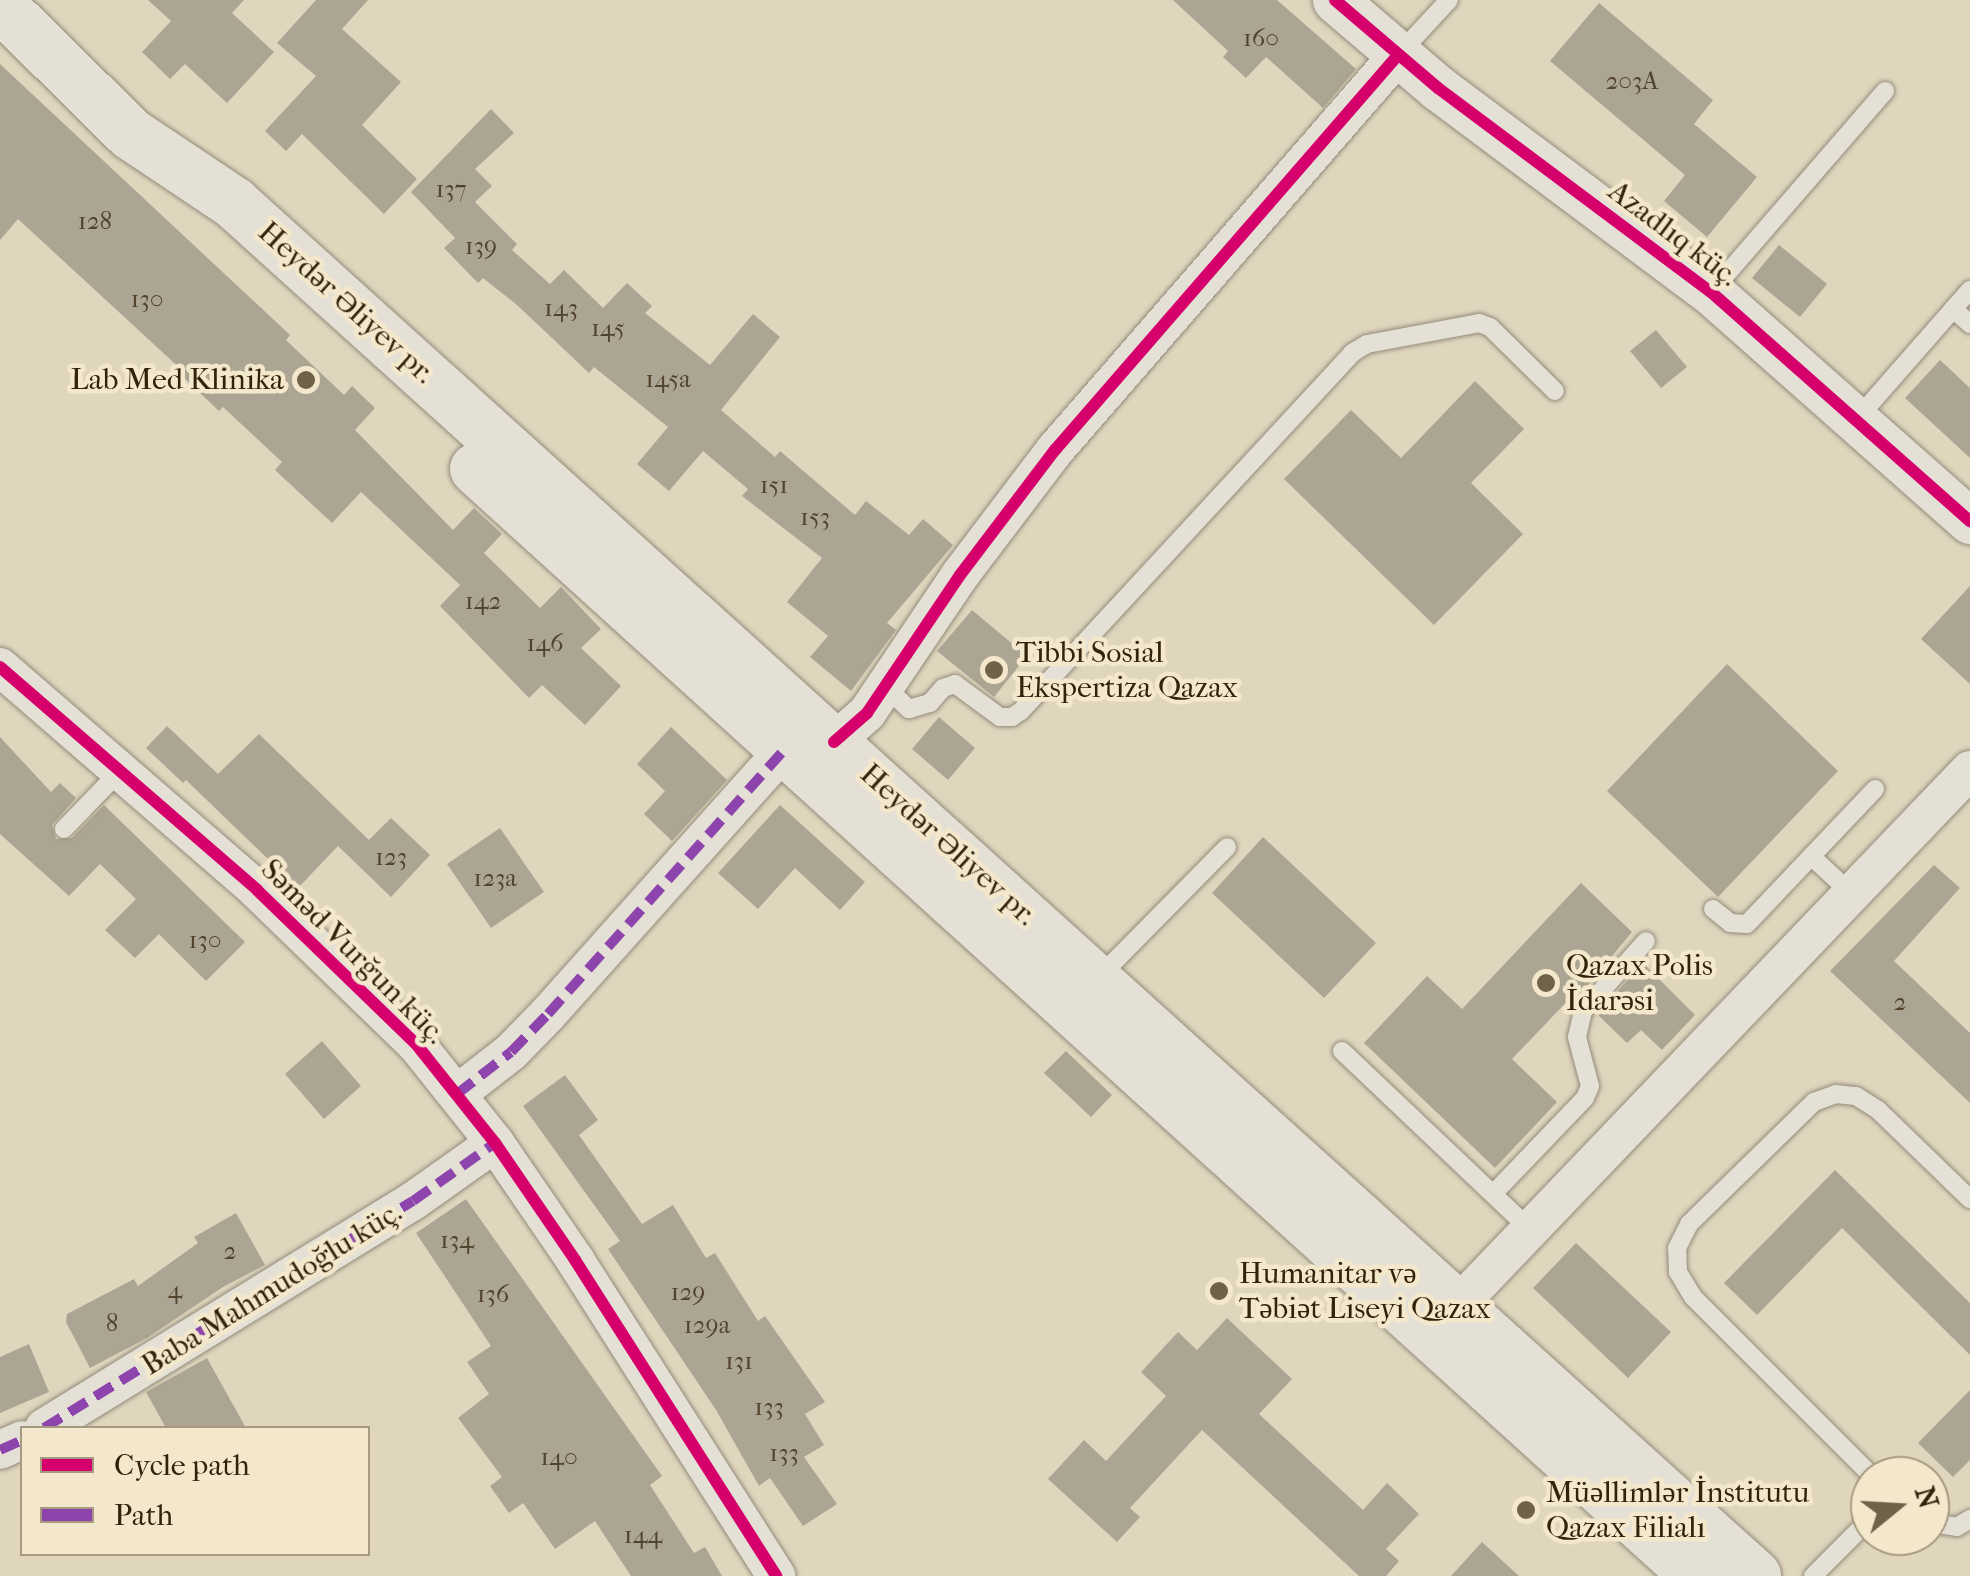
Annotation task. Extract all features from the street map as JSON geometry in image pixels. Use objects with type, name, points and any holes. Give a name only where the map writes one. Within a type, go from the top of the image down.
[{"type":"main road","points":[[0,5],[130,134],[218,234],[809,755],[1697,1576]]},
{"type":"main road","name":"Heydər Əliyev pr.","points":[[809,755],[1096,980],[1755,1576]]},
{"type":"street","name":"Azadlıq küç.","points":[[1335,0],[1398,55],[1710,292],[1970,521]]},
{"type":"street","points":[[457,1094],[511,1052],[809,755],[867,713],[960,575],[1055,450],[1398,55]]},
{"type":"street","name":"Səməd Vurğun küç.","points":[[0,668],[257,890],[372,999],[457,1094],[495,1143],[776,1576]]},
{"type":"street","points":[[1457,1306],[1970,770]]},
{"type":"street","name":"Baba Mahmudoğlu küç.","points":[[47,1426],[413,1201],[495,1143]]},
{"type":"lane","points":[[1398,55],[1449,0]]},
{"type":"lane","points":[[1710,292],[1885,91]]},
{"type":"lane","points":[[1856,420],[1970,290]]},
{"type":"lane","points":[[1953,309],[1970,324]]},
{"type":"lane","points":[[886,687],[909,709],[930,703],[943,688],[955,684],[1000,717],[1021,711],[1352,353],[1367,344],[1479,323],[1490,327],[1555,390]]},
{"type":"lane","points":[[64,829],[120,771]]},
{"type":"lane","points":[[1713,909],[1730,923],[1747,924],[1875,789]]},
{"type":"lane","points":[[1096,980],[1227,847]]},
{"type":"lane","points":[[1812,857],[1852,894]]},
{"type":"lane","points":[[1493,1194],[1584,1098],[1590,1086],[1577,1037],[1584,1011],[1646,941]]},
{"type":"lane","points":[[1342,1051],[1532,1231]]},
{"type":"lane","points":[[1852,1456],[1692,1297],[1678,1272],[1677,1248],[1689,1224],[1814,1102],[1836,1094],[1856,1096],[1878,1110],[1970,1199]]},
{"type":"lane","points":[[1813,1576],[1850,1539]]},
{"type":"building","points":[[148,0],[244,0],[232,13],[274,52],[227,103],[185,64],[170,79],[142,52],[171,21]]},
{"type":"building","points":[[316,0],[368,0],[342,29],[401,82],[362,125],[417,179],[384,214],[302,134],[286,151],[265,131],[316,76],[277,43]]},
{"type":"building","points":[[1173,0],[1277,0],[1356,69],[1323,108],[1266,57],[1246,78],[1223,57],[1228,51]]},
{"type":"building","points":[[1599,3],[1713,100],[1694,124],[1757,177],[1707,237],[1664,201],[1685,175],[1550,61]]},
{"type":"building","points":[[0,64],[290,335],[286,340],[344,395],[352,386],[375,408],[355,430],[453,530],[474,508],[502,534],[484,553],[540,608],[561,587],[601,629],[581,648],[621,686],[585,725],[542,685],[529,698],[440,606],[460,585],[361,492],[332,523],[275,470],[282,462],[223,407],[219,411],[182,376],[185,373],[18,219],[0,240]]},
{"type":"building","points":[[491,109],[514,133],[475,169],[492,186],[475,202],[517,244],[512,250],[550,284],[564,270],[603,308],[627,283],[652,306],[645,313],[710,365],[753,314],[780,337],[721,410],[775,457],[780,451],[855,515],[866,501],[909,535],[923,519],[953,545],[887,623],[896,630],[851,691],[810,657],[828,636],[787,602],[822,558],[742,496],[748,489],[703,451],[669,491],[637,464],[668,427],[594,367],[589,373],[517,305],[483,278],[478,283],[444,248],[455,238],[411,192]]},
{"type":"building","points":[[1779,245],[1827,284],[1800,317],[1752,278]]},
{"type":"building","points":[[1656,330],[1687,367],[1661,388],[1630,351]]},
{"type":"building","points":[[1940,360],[1970,388],[1970,458],[1905,398]]},
{"type":"building","points":[[1475,381],[1524,429],[1471,483],[1523,534],[1434,625],[1284,479],[1351,410],[1401,458]]},
{"type":"building","points":[[1970,586],[1970,684],[1921,639]]},
{"type":"building","points":[[972,610],[1027,656],[994,697],[937,651]]},
{"type":"building","points":[[1727,664],[1838,771],[1718,897],[1607,791]]},
{"type":"building","points":[[939,717],[975,748],[948,780],[912,749]]},
{"type":"building","points":[[167,726],[218,774],[259,734],[369,840],[391,818],[430,855],[391,897],[338,846],[298,888],[186,780],[183,783],[146,748]]},
{"type":"building","points":[[671,727],[727,780],[672,841],[644,814],[665,791],[637,764]]},
{"type":"building","points":[[0,737],[51,792],[60,783],[76,798],[52,825],[56,839],[72,838],[104,805],[245,942],[206,981],[159,934],[135,958],[105,930],[136,899],[100,864],[69,896],[0,834]]},
{"type":"building","points":[[780,805],[865,882],[840,910],[795,868],[758,909],[718,873]]},
{"type":"building","points":[[500,828],[544,892],[491,928],[447,864]]},
{"type":"building","points":[[1263,837],[1376,943],[1324,998],[1212,893]]},
{"type":"building","points":[[1934,865],[1960,888],[1894,961],[1970,1033],[1970,1103],[1830,971]]},
{"type":"building","points":[[1581,883],[1632,932],[1579,996],[1575,993],[1512,1059],[1557,1102],[1495,1168],[1364,1043],[1427,976],[1462,1009]]},
{"type":"building","points":[[1643,963],[1695,1015],[1662,1050],[1641,1030],[1627,1043],[1597,1014]]},
{"type":"building","points":[[322,1041],[361,1086],[324,1119],[285,1074]]},
{"type":"building","points":[[1066,1051],[1112,1095],[1091,1117],[1044,1073]]},
{"type":"building","points":[[565,1075],[598,1120],[579,1135],[642,1224],[673,1205],[706,1258],[715,1253],[758,1321],[765,1316],[825,1402],[805,1414],[824,1445],[804,1457],[837,1504],[803,1526],[770,1478],[759,1486],[716,1410],[608,1249],[620,1241],[523,1106]]},
{"type":"building","points":[[1835,1170],[1970,1303],[1970,1355],[1842,1228],[1757,1315],[1724,1283]]},
{"type":"building","points":[[466,1199],[662,1476],[650,1485],[694,1553],[705,1547],[722,1576],[631,1576],[595,1521],[555,1549],[523,1503],[509,1513],[490,1486],[502,1477],[458,1418],[489,1394],[467,1362],[491,1346],[416,1233]]},
{"type":"building","points":[[236,1213],[265,1265],[223,1287],[147,1338],[90,1368],[66,1322],[67,1314],[134,1279],[138,1286],[198,1243],[194,1237]]},
{"type":"building","points":[[1576,1243],[1671,1332],[1628,1378],[1533,1288]]},
{"type":"building","points":[[1227,1318],[1292,1379],[1259,1414],[1363,1510],[1387,1483],[1419,1514],[1386,1549],[1399,1561],[1386,1576],[1359,1576],[1202,1430],[1130,1508],[1140,1517],[1117,1542],[1048,1479],[1084,1440],[1106,1461],[1166,1396],[1141,1372],[1178,1332],[1197,1350]]},
{"type":"building","points":[[29,1344],[49,1392],[0,1413],[0,1357]]},
{"type":"building","points":[[207,1358],[245,1426],[165,1426],[146,1392]]},
{"type":"building","points":[[1970,1390],[1970,1460],[1953,1477],[1950,1456],[1931,1456],[1918,1443]]},
{"type":"building","points":[[1482,1542],[1519,1576],[1451,1576]]},
{"type":"marked path","points":[[457,1094],[511,1052],[548,1014],[784,750]]},
{"type":"marked path","points":[[47,1426],[413,1201],[495,1143]]},
{"type":"marked path","points":[[0,1450],[20,1441]]},
{"type":"cycle path","points":[[1335,0],[1438,88],[1711,292],[1970,521]]},
{"type":"cycle path","points":[[834,742],[867,713],[960,575],[1055,450],[1398,55]]},
{"type":"cycle path","points":[[0,667],[257,890],[416,1044],[495,1143],[575,1260],[776,1576]]},
{"type":"place","name":"Lab Med Klinika","points":[[306,380]]},
{"type":"place","name":"Tibbi Sosial Ekspertiza Qazax","points":[[994,670]]},
{"type":"place","name":"Qazax Polis İdarəsi","points":[[1546,983]]},
{"type":"place","name":"Humanitar və Təbiət Liseyi Qazax","points":[[1219,1291]]},
{"type":"place","name":"Müəllimlər İnstitutu Qazax Filialı","points":[[1526,1510]]}]
